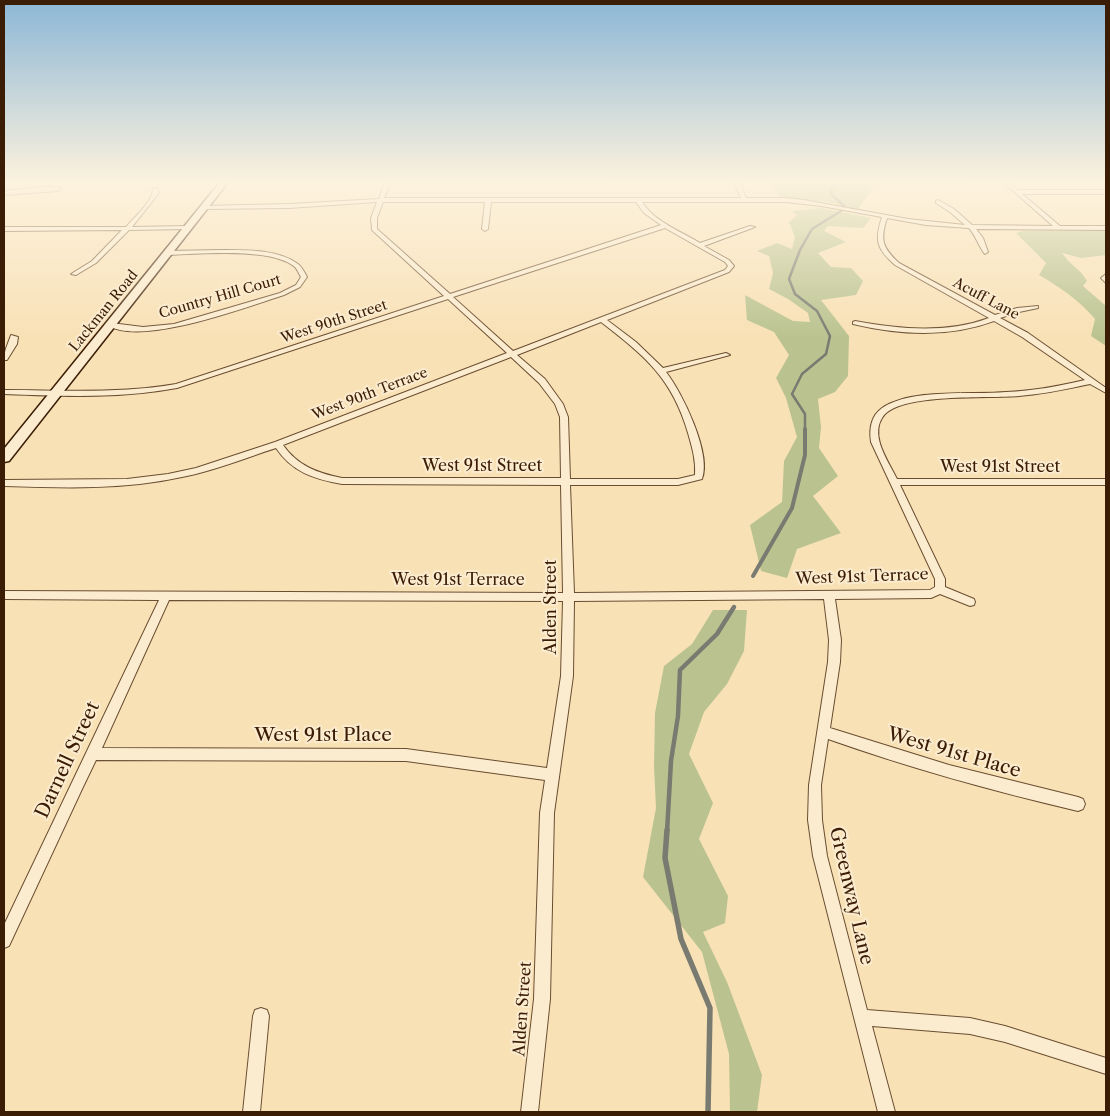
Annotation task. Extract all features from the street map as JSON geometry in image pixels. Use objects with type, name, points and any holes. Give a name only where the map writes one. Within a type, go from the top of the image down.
[{"type":"main road","name":"Lackman Road","points":[[4,458],[183,233]]},
{"type":"street","points":[[74,274],[94,262],[121,233]]},
{"type":"street","name":"Alden Street","points":[[378,233],[542,381],[560,404],[565,428],[568,597],[567,676],[552,775],[545,842],[542,1000],[530,1112]]},
{"type":"street","name":"West 90th Street","points":[[4,392],[132,394],[177,386],[643,233]]},
{"type":"street","points":[[677,233],[700,245],[734,233]]},
{"type":"street","name":"Acuff Lane","points":[[880,233],[879,238],[890,258],[916,276],[994,318],[1055,354],[1106,391]]},
{"type":"street","points":[[975,233],[983,242],[985,252]]},
{"type":"street","name":"West 90th Terrace","points":[[4,483],[118,482],[169,477],[202,470],[278,444],[727,271],[731,266],[727,261],[700,245]]},
{"type":"street","name":"Country Hill Court","points":[[111,325],[124,329],[157,329],[175,326],[290,291],[302,282],[304,276],[304,272],[293,262],[272,254],[168,253]]},
{"type":"street","points":[[1106,276],[1104,278],[1106,280]]},
{"type":"street","points":[[855,323],[902,331],[925,332],[965,327],[1018,308],[1036,307]]},
{"type":"street","points":[[601,319],[640,349],[662,370],[726,355]]},
{"type":"street","points":[[4,358],[13,344],[14,338]]},
{"type":"street","name":"West 91st Street","points":[[278,444],[287,458],[298,467],[314,475],[352,481],[678,482],[699,478],[701,467],[688,417],[676,389],[662,370]]},
{"type":"street","points":[[970,602],[940,589],[940,579],[875,442],[875,423],[880,414],[895,404],[913,398],[1019,394],[1093,381]]},
{"type":"street","name":"West 91st Street","points":[[893,482],[1106,482]]},
{"type":"street","name":"West 91st Terrace","points":[[4,595],[568,597],[931,594],[940,589]]},
{"type":"street","name":"Greenway Lane","points":[[828,595],[835,640],[835,655],[815,785],[815,820],[820,856],[886,1112]]},
{"type":"street","name":"Darnell Street","points":[[4,940],[78,782],[94,754],[101,733],[166,596]]},
{"type":"street","name":"West 91st Place","points":[[823,730],[879,751],[955,774],[1078,804]]},
{"type":"street","name":"West 91st Place","points":[[94,754],[406,755],[552,775]]},
{"type":"street","points":[[252,1112],[261,1016]]},
{"type":"street","points":[[861,1017],[970,1026],[1005,1034],[1106,1066]]},
{"type":"green space","points":[[793,233],[828,233],[846,242],[818,253],[831,267],[851,268],[863,281],[856,295],[821,300],[849,336],[848,376],[835,392],[818,399],[821,427],[819,448],[838,476],[813,496],[841,533],[797,549],[787,578],[761,571],[750,525],[782,502],[784,461],[797,437],[786,398],[776,378],[789,355],[774,332],[747,320],[745,295],[793,321],[810,322],[808,313],[769,289],[773,273],[769,256],[757,251],[777,243],[792,249],[795,237]]},
{"type":"green space","points":[[1016,233],[1106,233],[1106,255],[1081,258],[1062,253],[1087,281],[1083,286],[1106,306],[1106,346],[1091,336],[1095,319],[1089,312],[1069,295],[1039,275],[1046,263]]},
{"type":"green space","points":[[713,610],[747,610],[744,651],[727,684],[704,712],[689,754],[713,803],[699,839],[728,896],[725,923],[703,932],[727,982],[762,1075],[757,1112],[730,1112],[729,1054],[702,952],[643,877],[656,808],[654,766],[655,713],[664,666],[692,644]]},
{"type":"waterway","points":[[753,576],[792,508],[805,455],[805,414],[792,394],[802,374],[826,354],[830,336],[817,311],[795,294],[789,279],[800,250],[810,233]]},
{"type":"waterway","points":[[667,832],[671,761],[678,716],[680,670],[717,634],[734,607]]},
{"type":"waterway","points":[[667,830],[665,858],[681,939],[710,1008],[708,1112]]}]
